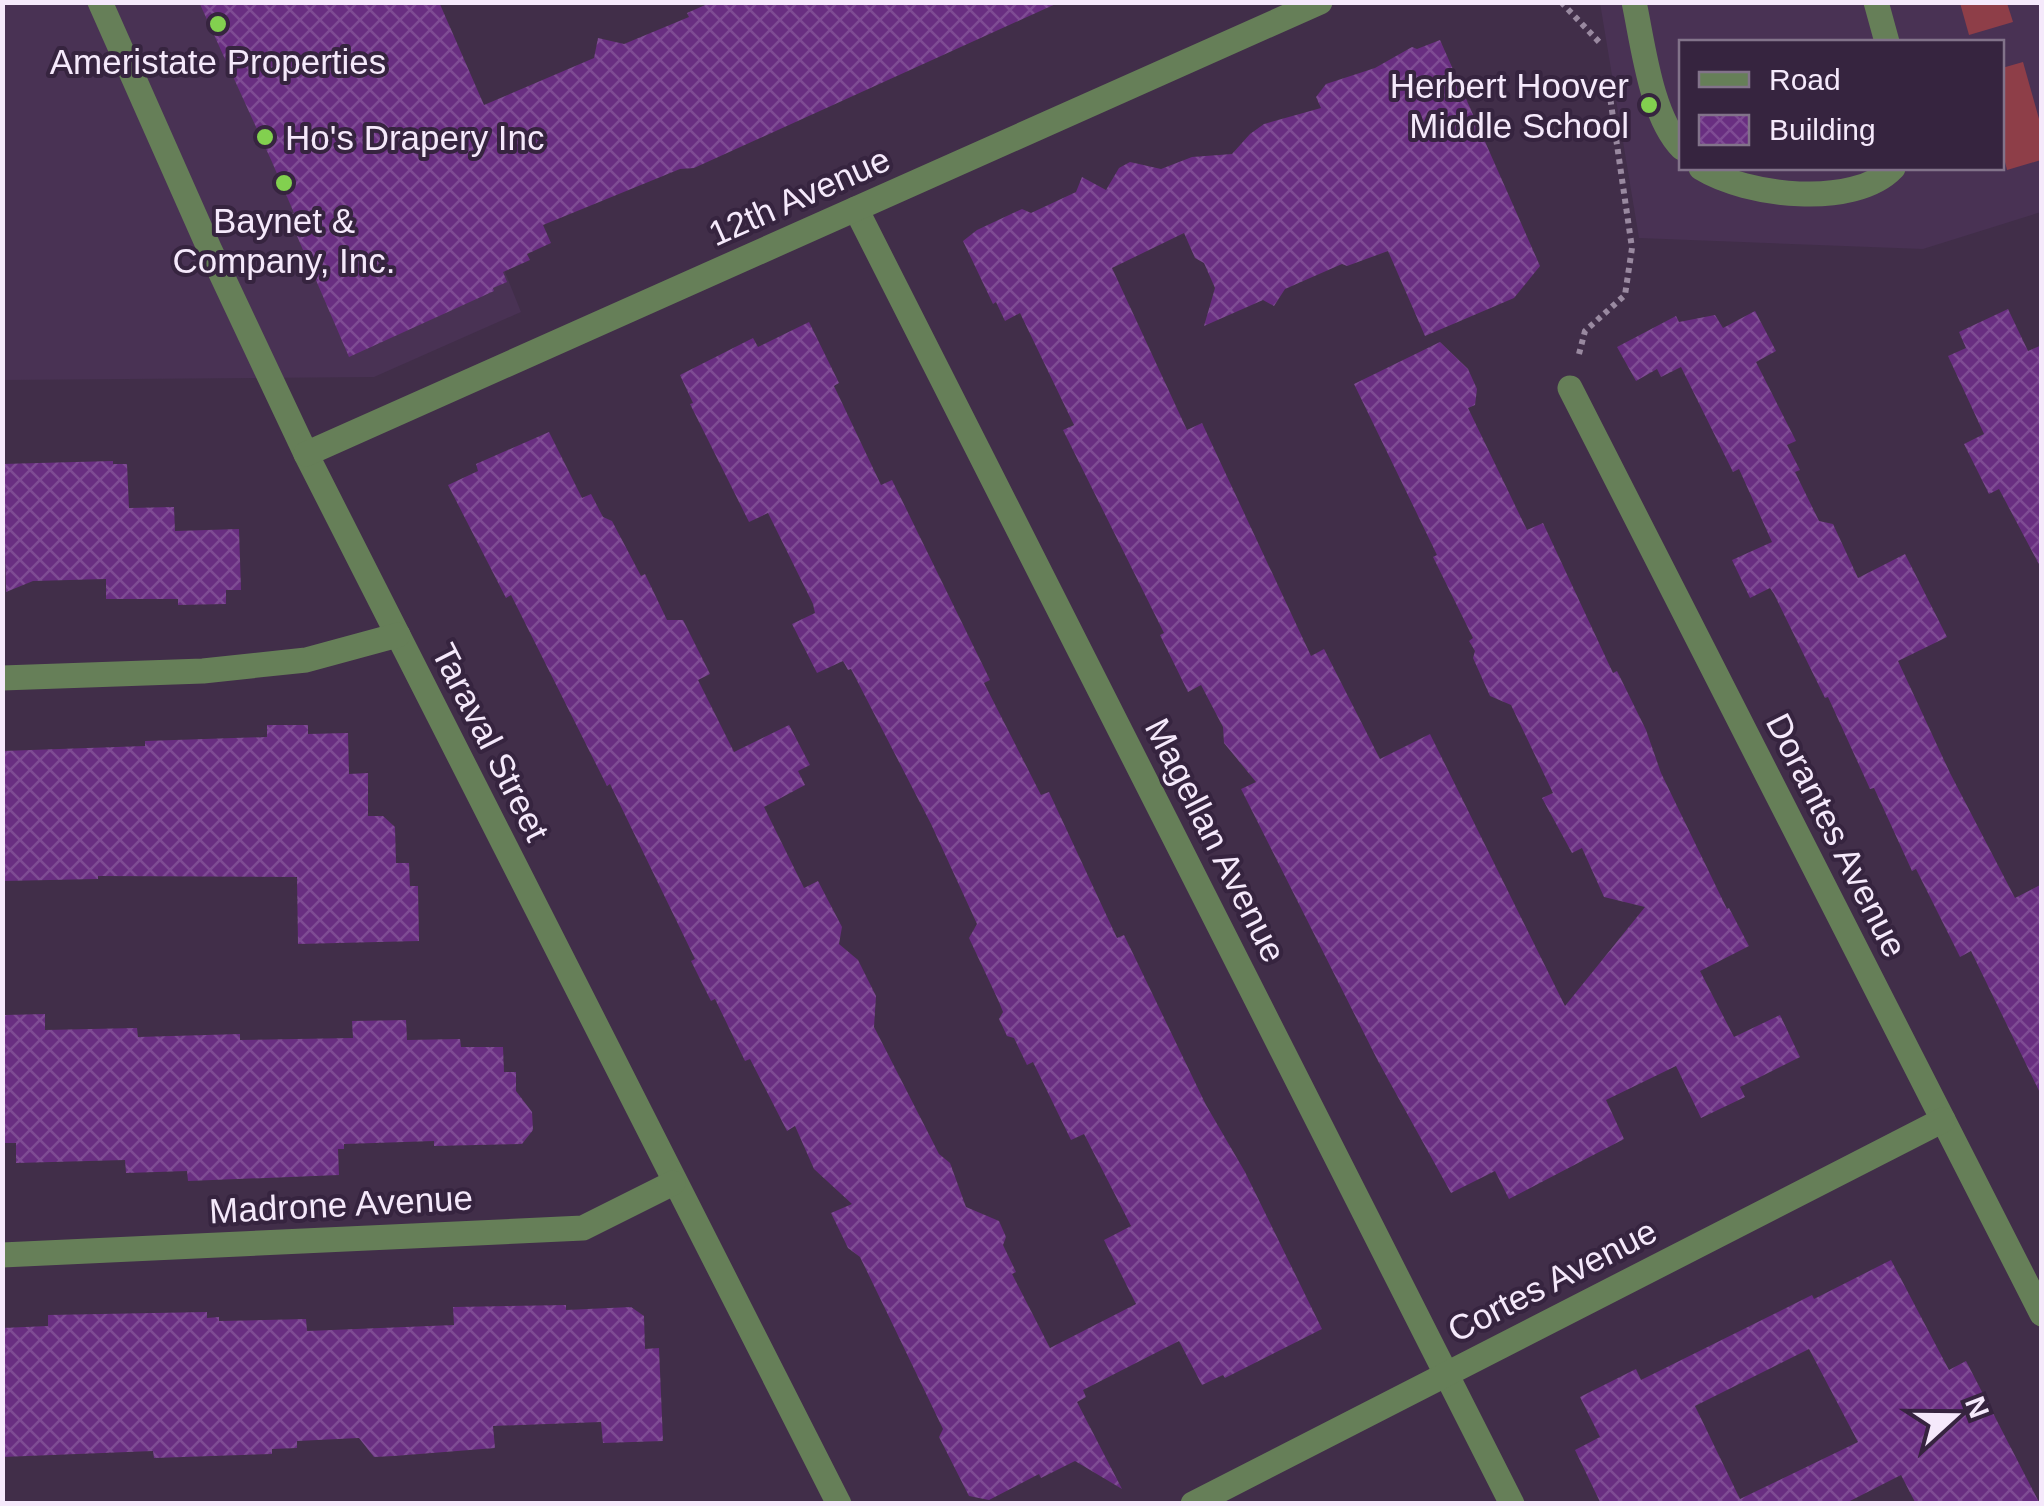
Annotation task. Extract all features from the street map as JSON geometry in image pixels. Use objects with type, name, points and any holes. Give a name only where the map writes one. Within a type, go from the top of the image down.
[{"type":"street","name":"Taraval Street","points":[[100,2],[306,454],[839,1504]]},
{"type":"street","name":"12th Avenue","points":[[306,454],[1320,2]]},
{"type":"street","points":[[1634,2],[1654,89],[1672,138],[1679,145]]},
{"type":"street","points":[[1876,2],[1886,40]]},
{"type":"street","points":[[1705,170],[1736,184],[1794,193],[1850,191],[1875,184],[1891,170]]},
{"type":"street","name":"Magellan Avenue","points":[[856,209],[1512,1504]]},
{"type":"street","name":"Dorantes Avenue","points":[[1570,388],[2042,1314]]},
{"type":"street","points":[[2,678],[203,672],[306,660],[398,635]]},
{"type":"street","name":"Cortes Avenue","points":[[1193,1504],[1943,1120]]},
{"type":"street","name":"Madrone Avenue","points":[[2,1255],[584,1228],[673,1183]]},
{"type":"path","points":[[1562,2],[1603,46],[1600,32]]},
{"type":"path","points":[[1585,330],[1625,295],[1632,248],[1606,65]]},
{"type":"shaded area","points":[[2,3],[397,3],[521,312],[374,377],[3,380]]},
{"type":"shaded area","name":"Herbert Hoover Middle School","points":[[1600,3],[2041,3],[2041,212],[1923,249],[1639,238]]},
{"type":"shaded area","points":[[1960,3],[2007,3],[2013,22],[1969,35]]},
{"type":"shaded area","points":[[2023,62],[2041,126],[2041,160],[2007,170],[2004,158],[2004,67]]},
{"type":"building","points":[[199,2],[439,2],[484,105],[594,58],[598,38],[624,44],[689,17],[687,13],[712,2],[1060,2],[694,168],[680,169],[543,225],[551,243],[527,254],[530,260],[503,272],[507,282],[493,288],[494,291],[349,357],[288,215],[294,213]]},
{"type":"building","points":[[1440,40],[1540,266],[1514,298],[1425,336],[1388,251],[1347,266],[1342,264],[1285,289],[1274,306],[1263,300],[1204,326],[1215,288],[1184,233],[1112,268],[1187,430],[1202,423],[1311,656],[1324,649],[1380,759],[1430,734],[1565,1006],[1645,907],[1604,897],[1582,848],[1572,853],[1542,798],[1553,793],[1511,705],[1490,696],[1473,658],[1475,651],[1469,641],[1473,638],[1433,557],[1437,555],[1354,384],[1440,342],[1468,369],[1477,389],[1475,405],[1468,408],[1527,530],[1543,523],[1613,673],[1617,671],[1646,730],[1661,773],[1727,909],[1749,946],[1700,971],[1734,1037],[1780,1015],[1800,1057],[1740,1087],[1745,1097],[1701,1118],[1676,1066],[1606,1100],[1624,1139],[1509,1199],[1495,1171],[1451,1193],[1378,1061],[1241,789],[1256,782],[1224,743],[1223,727],[1201,685],[1188,692],[1160,635],[1164,633],[1063,430],[1074,425],[1020,313],[1005,321],[963,241],[1022,209],[1031,213],[1076,192],[1082,177],[1106,190],[1119,168],[1130,162],[1161,169],[1192,157],[1232,154],[1264,124],[1321,108],[1316,97],[1326,84],[1375,68],[1412,47],[1417,49]]},
{"type":"building","points":[[2008,309],[2028,351],[2042,345],[2042,570],[1999,489],[1989,494],[1964,444],[1984,434],[1948,356],[1966,348],[1959,332]]},
{"type":"building","points":[[1755,311],[1776,351],[1756,362],[1796,441],[1787,445],[1800,470],[1795,472],[1819,521],[1833,524],[1858,578],[1905,554],[1947,637],[1898,661],[2015,898],[2042,884],[2042,1097],[1971,951],[1960,957],[1916,869],[1912,871],[1774,594],[1770,588],[1750,598],[1732,560],[1772,542],[1739,469],[1733,472],[1681,367],[1661,377],[1657,369],[1636,381],[1617,347],[1676,316],[1679,322],[1715,315],[1723,328]]},
{"type":"building","points":[[809,322],[881,485],[892,480],[990,680],[984,683],[1041,795],[1049,792],[1117,938],[1124,935],[1206,1105],[1245,1172],[1322,1329],[1225,1378],[1223,1375],[1202,1385],[1179,1341],[1083,1390],[1086,1397],[1077,1402],[1122,1489],[1075,1461],[1041,1478],[1039,1474],[989,1500],[969,1496],[939,1437],[943,1429],[860,1257],[848,1248],[831,1213],[852,1204],[814,1169],[795,1126],[787,1131],[750,1059],[745,1061],[715,999],[711,1001],[691,961],[695,959],[610,784],[607,786],[511,595],[506,598],[448,485],[478,471],[476,464],[549,432],[582,498],[591,494],[603,517],[612,521],[641,576],[645,574],[667,620],[683,620],[710,674],[698,680],[734,752],[789,725],[810,765],[798,771],[805,785],[764,807],[804,888],[818,881],[842,927],[839,944],[858,960],[876,996],[874,1027],[939,1154],[950,1163],[966,1207],[999,1221],[1006,1237],[1003,1245],[1016,1272],[1012,1274],[1050,1348],[1136,1304],[1104,1240],[1131,1226],[1084,1134],[1071,1140],[1033,1062],[1027,1065],[1014,1038],[1007,1036],[999,1019],[1003,1012],[969,938],[977,924],[931,824],[851,669],[843,661],[817,673],[792,624],[815,613],[813,604],[768,513],[749,522],[690,404],[693,403],[680,375],[753,338],[758,347]]},
{"type":"building","points":[[2,464],[127,464],[129,508],[174,507],[175,531],[239,529],[241,590],[226,590],[226,604],[106,599],[106,579],[33,581],[6,592]]},
{"type":"building","points":[[267,725],[308,725],[308,734],[348,733],[349,774],[368,773],[368,816],[383,816],[395,827],[396,863],[409,863],[410,886],[418,886],[419,941],[298,944],[297,877],[98,876],[2,881],[2,751],[267,737]]},
{"type":"building","points":[[45,1014],[45,1030],[137,1028],[138,1037],[240,1034],[240,1040],[353,1038],[352,1021],[406,1020],[407,1040],[460,1039],[461,1047],[503,1047],[504,1072],[516,1072],[516,1091],[532,1112],[533,1130],[522,1144],[344,1144],[344,1149],[338,1149],[339,1175],[188,1181],[187,1171],[126,1173],[125,1160],[16,1163],[16,1143],[2,1143],[5,1015]]},
{"type":"building","points":[[1891,1260],[1949,1370],[1966,1361],[2040,1504],[1916,1504],[1901,1475],[1844,1504],[1601,1504],[1575,1450],[1600,1437],[1580,1397],[1636,1369],[1641,1380],[1812,1295],[1814,1299]],"holes":[[[1809,1349],[1858,1442],[1740,1499],[1695,1406]]]},
{"type":"building","points":[[566,1305],[566,1310],[631,1307],[644,1316],[645,1349],[659,1348],[663,1441],[603,1443],[601,1422],[493,1426],[495,1448],[394,1456],[374,1457],[359,1438],[297,1441],[297,1448],[272,1449],[272,1454],[154,1458],[153,1451],[2,1457],[2,1328],[48,1326],[48,1315],[207,1312],[207,1318],[219,1317],[219,1321],[306,1319],[307,1331],[454,1325],[453,1307]]},
{"type":"place","name":"Ameristate Properties","points":[[218,24]]},
{"type":"place","name":"Herbert Hoover Middle School","points":[[1649,105]]},
{"type":"place","name":"Ho's Drapery Inc","points":[[265,137]]},
{"type":"place","name":"Baynet & Company, Inc.","points":[[284,183]]}]
